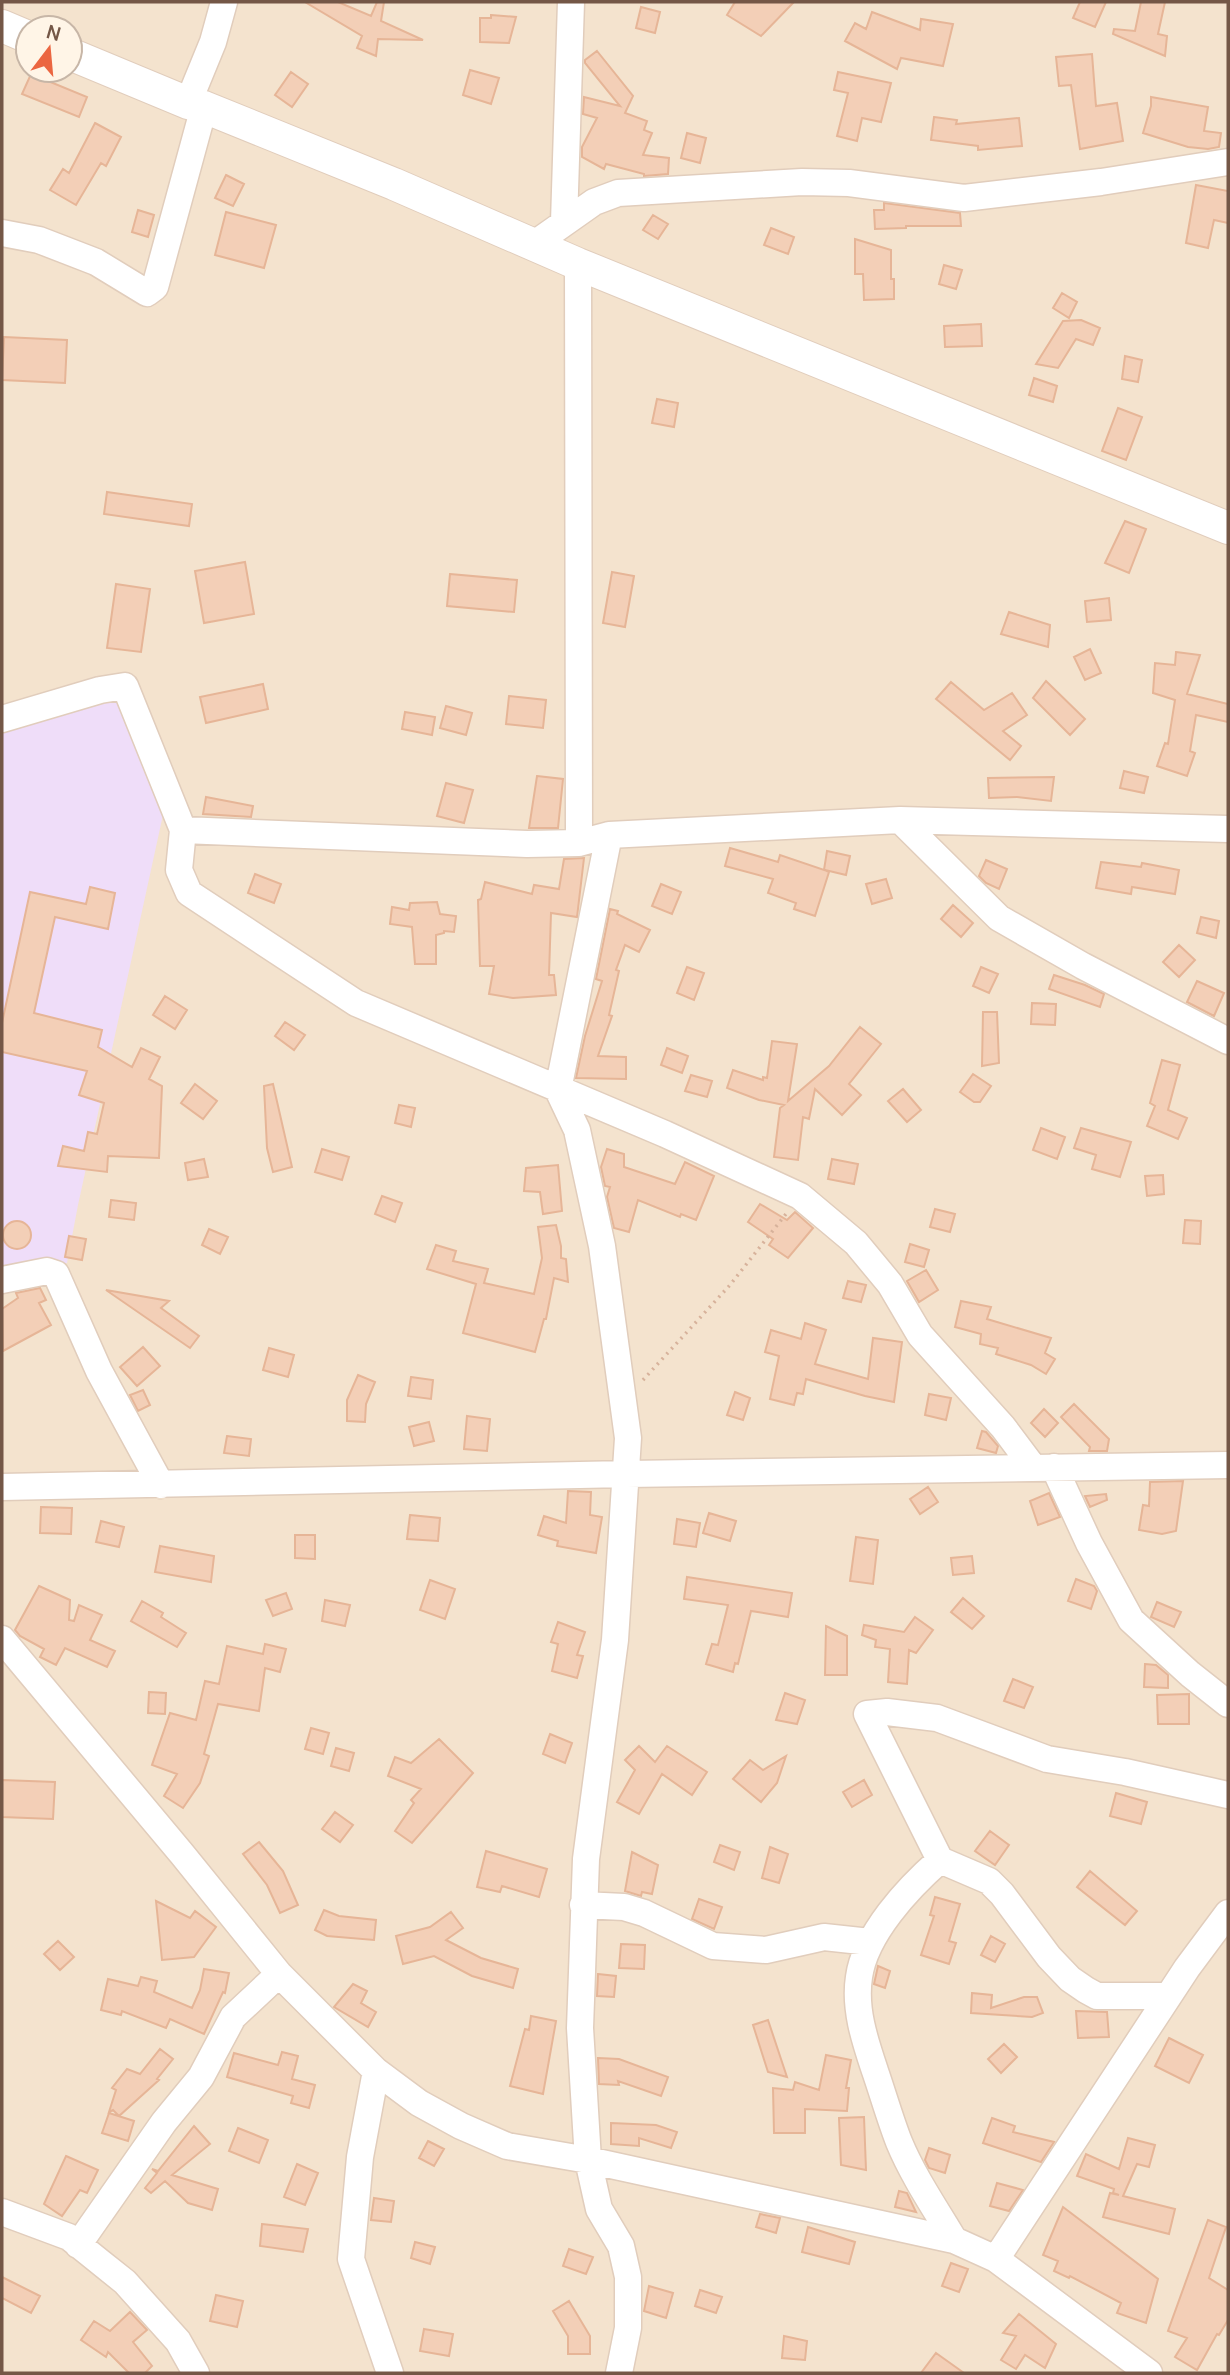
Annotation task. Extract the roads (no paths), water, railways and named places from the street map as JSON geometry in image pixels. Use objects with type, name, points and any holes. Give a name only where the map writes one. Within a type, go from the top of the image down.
[{"type":"street","points":[[2,233],[40,240],[96,262],[147,293],[155,287],[196,105],[224,2]]},
{"type":"street","points":[[564,222],[571,2]]},
{"type":"street","points":[[84,60],[394,184],[578,264],[1228,528]]},
{"type":"street","points":[[533,245],[594,202],[618,193],[802,182],[849,183],[964,198],[1101,182],[1228,162]]},
{"type":"street","points":[[578,264],[579,843]]},
{"type":"street","points":[[2,719],[100,690],[125,686],[183,830],[179,870],[189,893],[356,1003],[665,1134],[800,1196],[856,1243],[890,1284],[920,1335],[1043,1467],[1131,1620],[1228,1704]]},
{"type":"street","points":[[183,830],[527,844],[579,843],[609,835],[900,820],[1228,829]]},
{"type":"street","points":[[900,820],[999,918],[1083,966],[1228,1041]]},
{"type":"street","points":[[609,835],[558,1090],[577,1130],[599,1233],[628,1438],[615,1640],[583,1905],[580,2028],[588,2160],[599,2209],[621,2246],[628,2277],[628,2328],[619,2373]]},
{"type":"street","points":[[2,1280],[47,1271],[57,1274],[99,1371],[161,1485]]},
{"type":"street","points":[[2,1487],[1228,1465]]},
{"type":"street","points":[[2,1639],[279,1974],[376,2071],[419,2104],[507,2146],[588,2160],[954,2240],[996,2259],[1149,2373]]},
{"type":"street","points":[[1168,1996],[1097,1996],[1086,1990],[1070,1979],[1049,1957],[1003,1894],[989,1881],[940,1860],[867,1714],[906,1713],[937,1718],[1047,1759],[1228,1794]]},
{"type":"street","points":[[940,1860],[917,1880],[870,1942],[859,1975],[858,1995],[862,2032],[900,2143],[914,2174],[954,2240]]},
{"type":"street","points":[[583,1905],[624,1907],[644,1913],[713,1946],[766,1950],[824,1937],[870,1942]]},
{"type":"street","points":[[996,2259],[1168,1996],[1228,1913]]},
{"type":"street","points":[[78,2245],[164,2122],[201,2077],[233,2017],[279,1974]]},
{"type":"street","points":[[376,2071],[360,2157],[351,2259],[390,2373]]},
{"type":"street","points":[[2,2212],[69,2237],[125,2282],[178,2341],[197,2373]]}]
